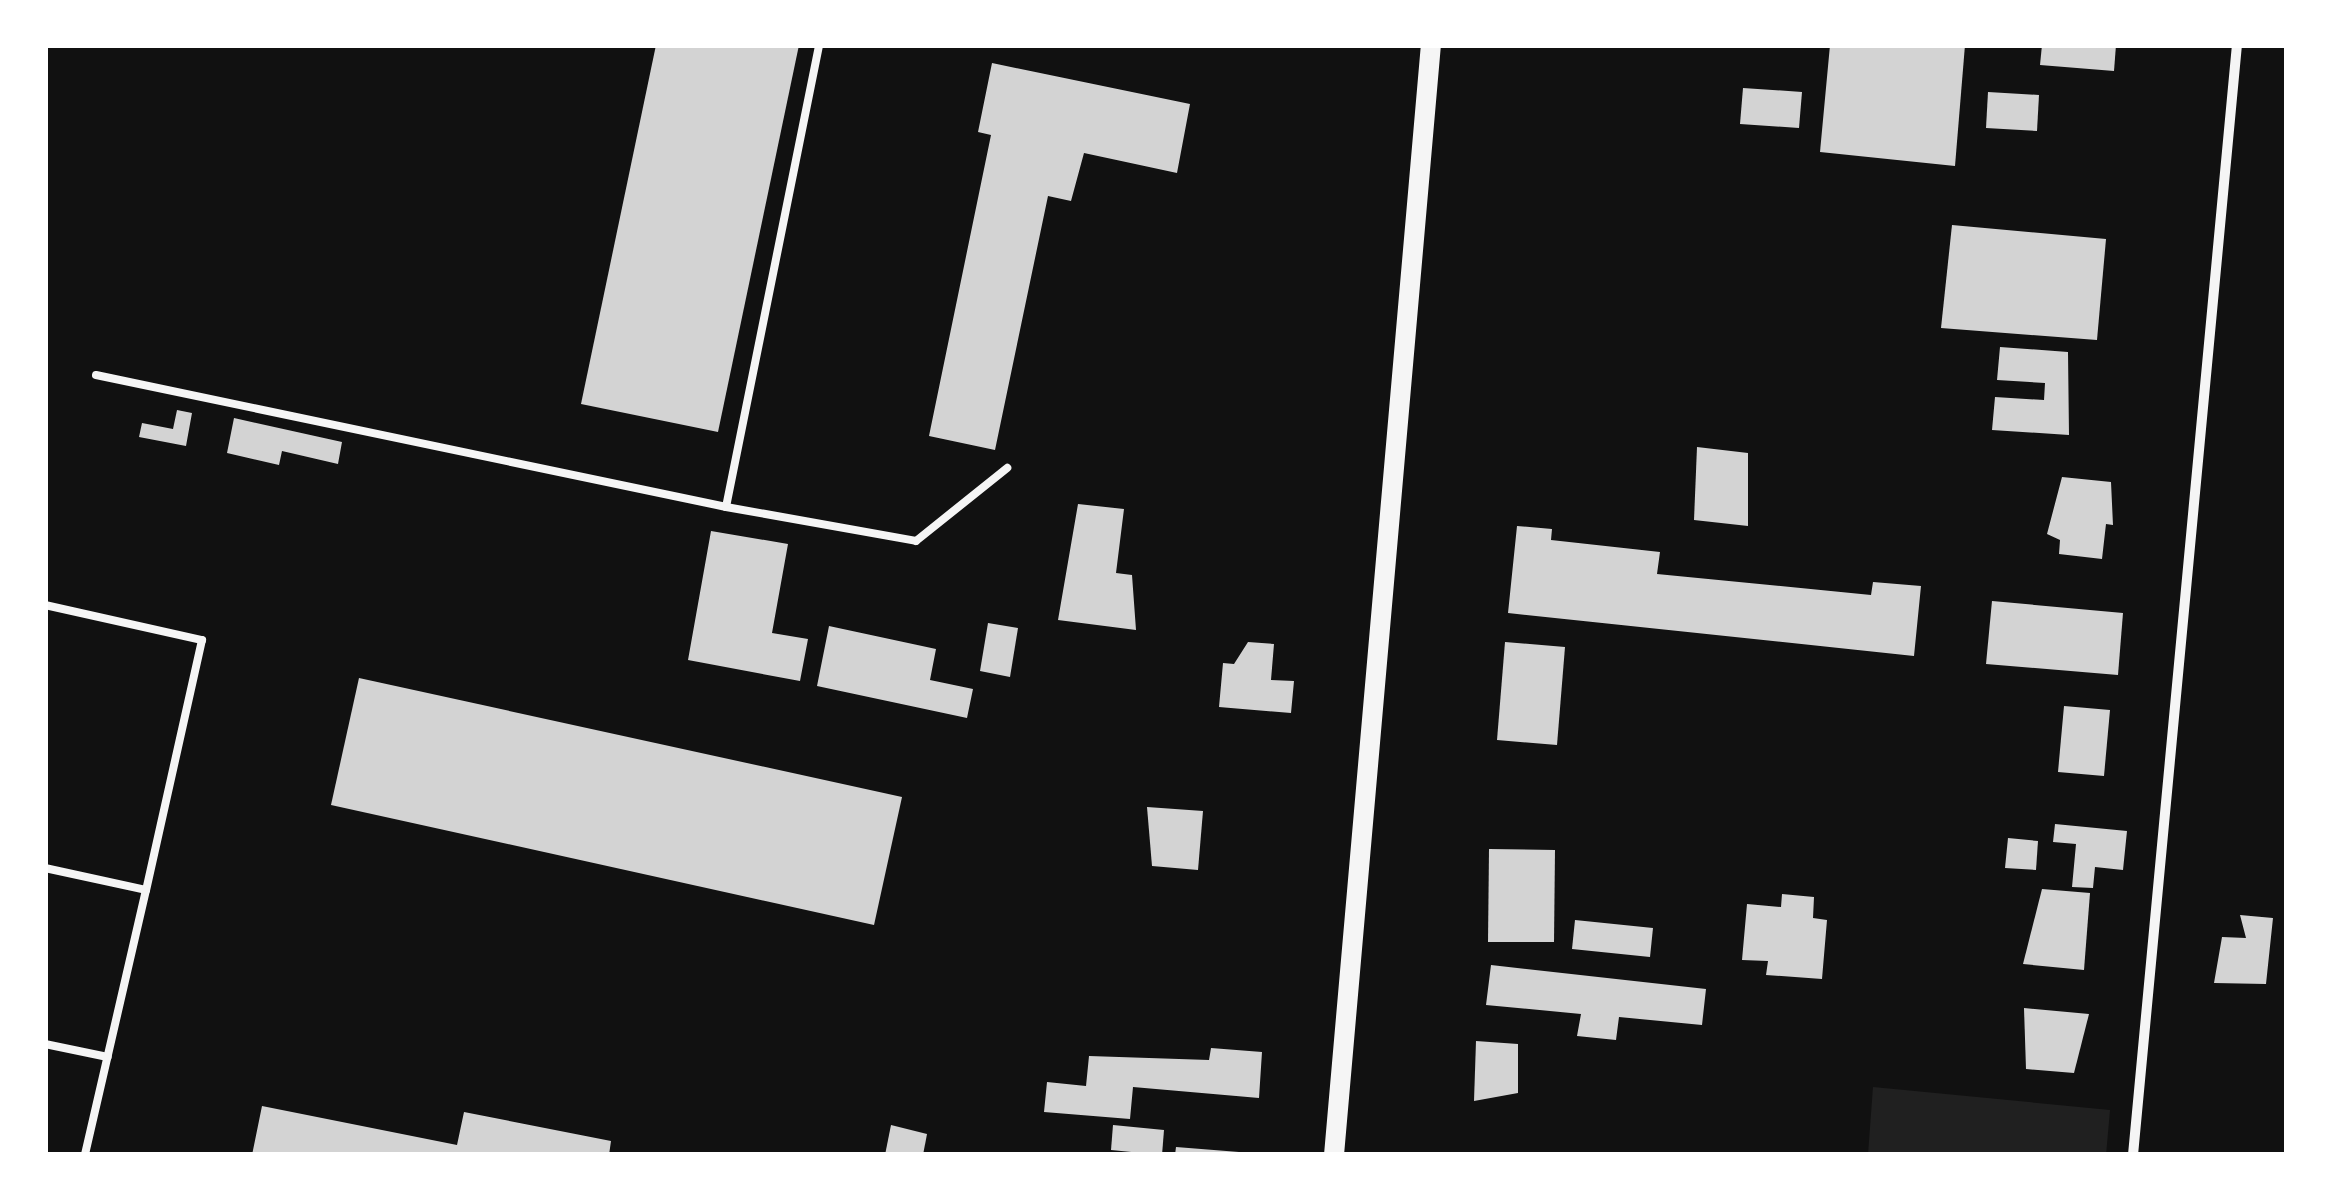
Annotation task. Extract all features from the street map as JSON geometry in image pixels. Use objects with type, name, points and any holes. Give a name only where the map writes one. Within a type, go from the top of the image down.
[{"type":"main road","points":[[1334,1155],[1431,45]]},
{"type":"street","points":[[2133,1155],[2236,45]]},
{"type":"lane","points":[[726,507],[820,45]]},
{"type":"lane","points":[[96,375],[726,507],[916,541],[1007,468]]},
{"type":"lane","points":[[45,605],[202,640],[86,1155]]},
{"type":"lane","points":[[45,868],[146,890]]},
{"type":"lane","points":[[45,1044],[108,1057]]},
{"type":"shaded area","points":[[1873,1087],[2110,1110],[2106,1155],[1868,1155]]},
{"type":"building","points":[[656,45],[799,45],[718,432],[581,404]]},
{"type":"building","points":[[1830,45],[1965,45],[1955,166],[1820,152]]},
{"type":"building","points":[[2042,45],[2116,45],[2114,71],[2040,65]]},
{"type":"building","points":[[992,63],[1190,104],[1177,173],[1084,153],[1071,201],[1048,196],[995,450],[929,436],[991,135],[978,132]]},
{"type":"building","points":[[1743,88],[1802,92],[1799,128],[1740,124]]},
{"type":"building","points":[[1988,92],[2039,95],[2037,131],[1986,128]]},
{"type":"building","points":[[1952,225],[2106,239],[2097,340],[1941,328]]},
{"type":"building","points":[[2000,347],[2068,352],[2069,435],[1992,430],[1995,397],[2044,400],[2045,383],[1997,380]]},
{"type":"building","points":[[177,410],[192,413],[186,446],[139,437],[142,423],[173,429]]},
{"type":"building","points":[[234,418],[342,442],[338,464],[282,451],[279,465],[227,453]]},
{"type":"building","points":[[1697,447],[1748,453],[1748,526],[1694,520]]},
{"type":"building","points":[[2062,477],[2111,482],[2113,525],[2106,524],[2102,559],[2059,554],[2060,540],[2047,534]]},
{"type":"building","points":[[1078,504],[1124,509],[1116,573],[1132,575],[1136,630],[1058,620]]},
{"type":"building","points":[[1517,526],[1552,529],[1551,540],[1660,552],[1657,574],[1871,595],[1873,582],[1921,586],[1914,656],[1508,613]]},
{"type":"building","points":[[711,531],[788,544],[772,633],[808,639],[800,681],[688,660]]},
{"type":"building","points":[[1992,601],[2123,613],[2118,675],[1986,664]]},
{"type":"building","points":[[988,623],[1018,628],[1010,677],[980,671]]},
{"type":"building","points":[[829,626],[936,649],[930,680],[973,689],[967,718],[817,686]]},
{"type":"building","points":[[1248,642],[1274,644],[1271,680],[1294,681],[1291,713],[1219,707],[1223,663],[1234,664]]},
{"type":"building","points":[[1505,642],[1565,647],[1557,745],[1497,740]]},
{"type":"building","points":[[359,678],[902,797],[874,925],[331,805]]},
{"type":"building","points":[[2064,706],[2110,710],[2104,776],[2058,772]]},
{"type":"building","points":[[1147,807],[1203,811],[1198,870],[1152,866]]},
{"type":"building","points":[[2055,824],[2127,831],[2123,870],[2095,867],[2093,888],[2072,887],[2076,844],[2053,842]]},
{"type":"building","points":[[2008,838],[2038,841],[2036,870],[2005,868]]},
{"type":"building","points":[[1489,849],[1555,850],[1554,942],[1488,942]]},
{"type":"building","points":[[2042,889],[2090,893],[2084,970],[2023,964]]},
{"type":"building","points":[[1782,894],[1814,897],[1813,918],[1827,920],[1822,979],[1766,975],[1768,961],[1742,960],[1747,904],[1781,907]]},
{"type":"building","points":[[2240,915],[2273,918],[2266,984],[2214,983],[2222,937],[2246,938]]},
{"type":"building","points":[[1575,920],[1653,928],[1650,957],[1572,949]]},
{"type":"building","points":[[1491,965],[1706,989],[1702,1025],[1619,1017],[1616,1040],[1577,1036],[1581,1014],[1486,1005]]},
{"type":"building","points":[[2024,1008],[2089,1014],[2074,1073],[2026,1069]]},
{"type":"building","points":[[1476,1041],[1518,1044],[1518,1093],[1474,1101]]},
{"type":"building","points":[[1211,1048],[1262,1052],[1259,1098],[1133,1087],[1130,1119],[1044,1112],[1047,1082],[1086,1086],[1089,1056],[1209,1060]]},
{"type":"building","points":[[262,1106],[457,1145],[464,1112],[611,1141],[609,1155],[252,1155]]},
{"type":"building","points":[[891,1125],[927,1134],[923,1155],[885,1155]]},
{"type":"building","points":[[1113,1125],[1164,1130],[1162,1155],[1111,1150]]},
{"type":"building","points":[[1176,1147],[1239,1152],[1239,1155],[1175,1155]]}]
